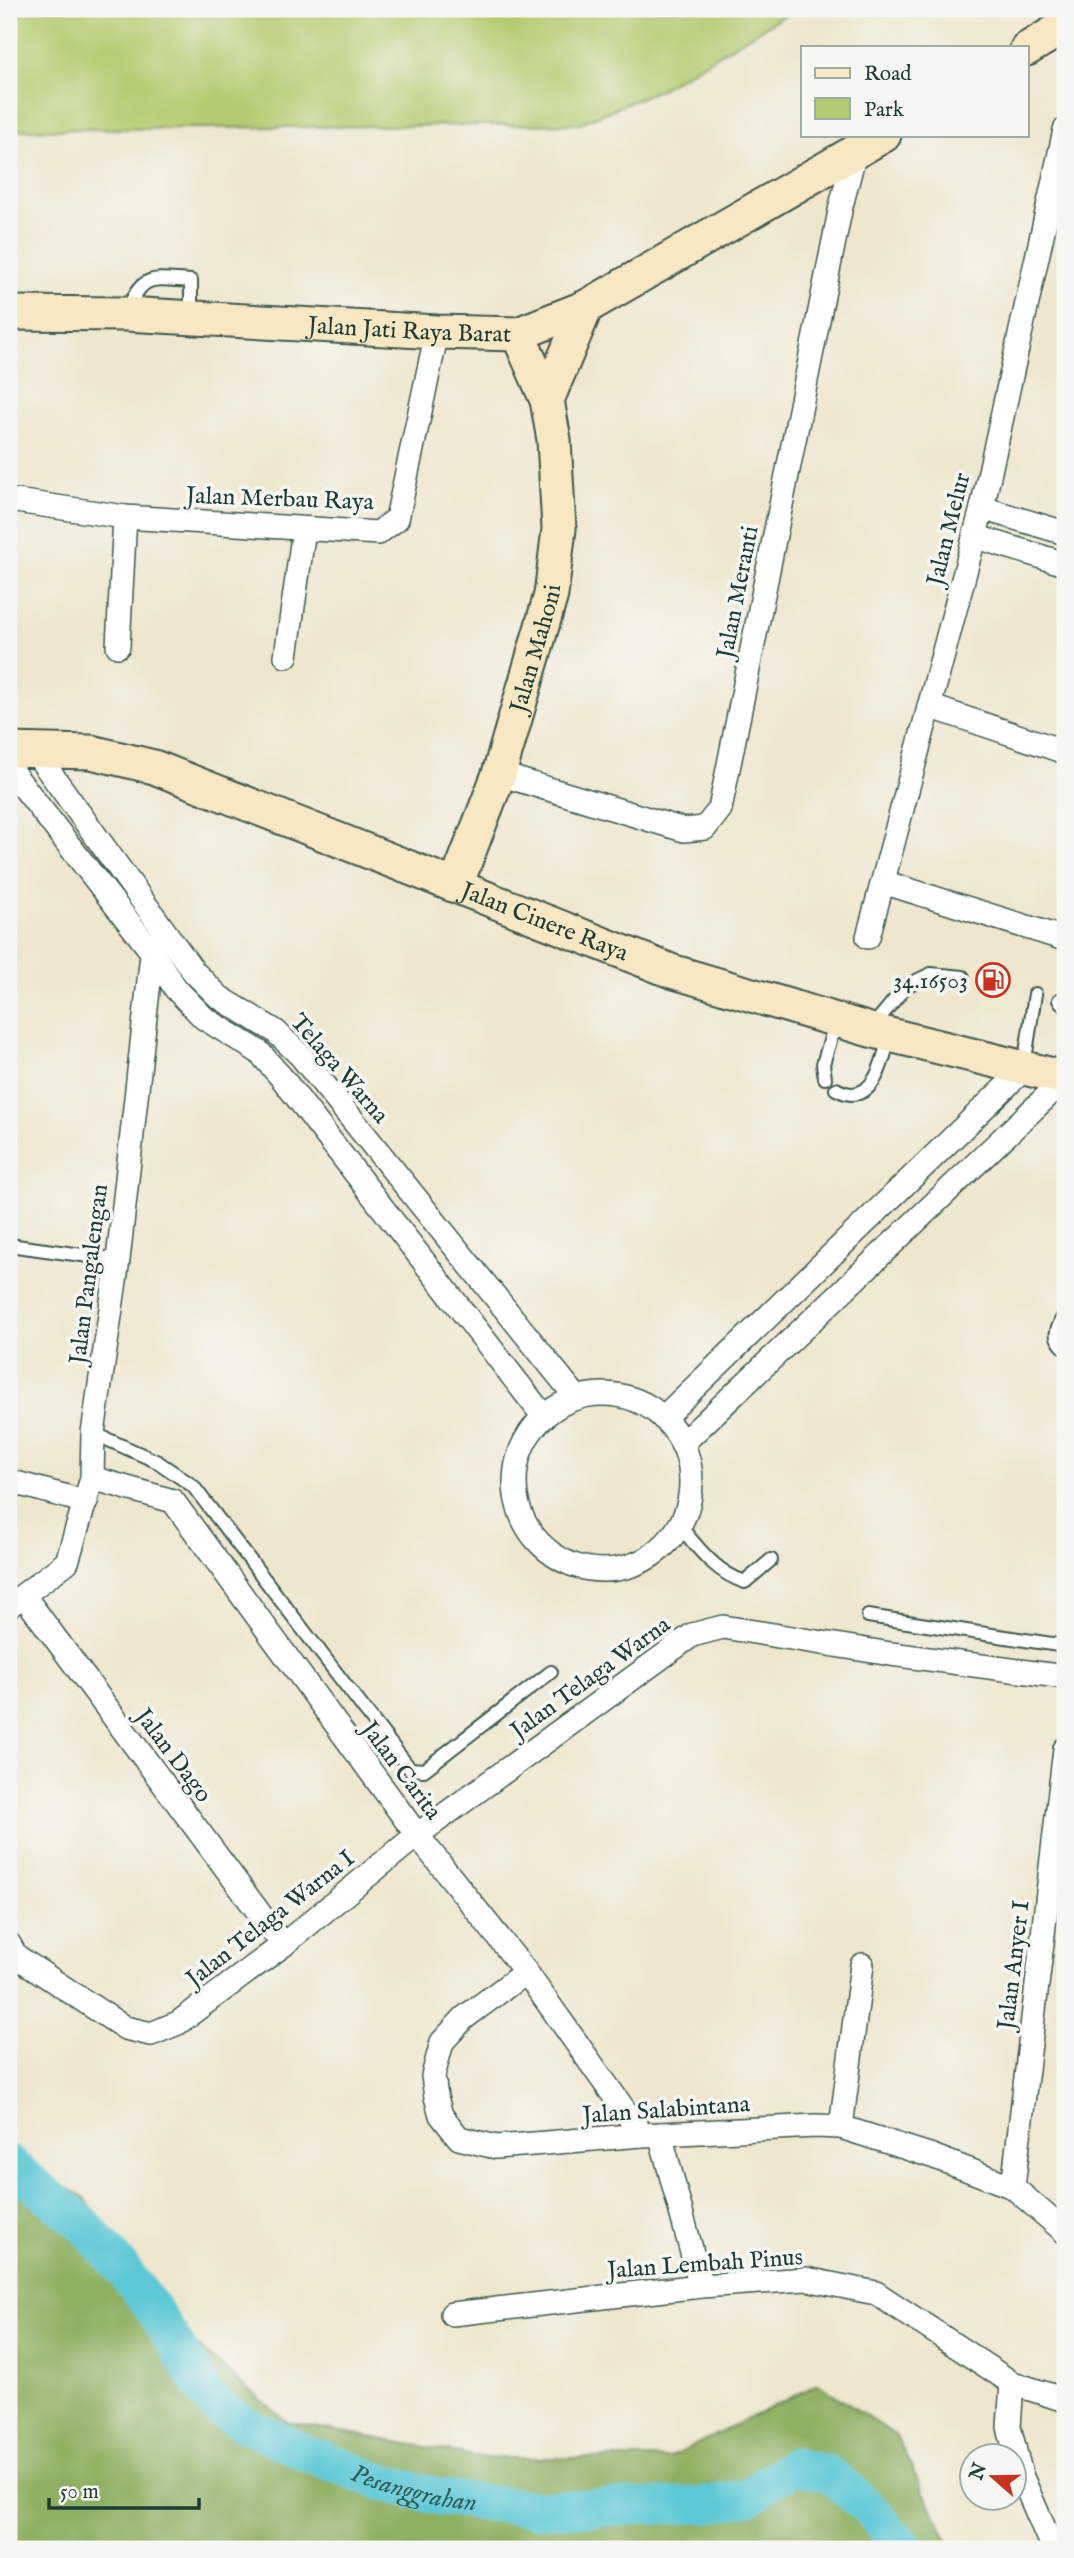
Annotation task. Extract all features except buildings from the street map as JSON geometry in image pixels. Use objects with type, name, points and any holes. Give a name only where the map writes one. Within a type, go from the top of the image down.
[{"type":"street","points":[[1028,48],[1065,26]]},
{"type":"street","name":"Jalan Melur","points":[[868,937],[982,508],[1065,130]]},
{"type":"street","name":"Jalan Jati Raya Barat","points":[[9,313],[126,314],[437,332],[518,334],[586,307],[882,136]]},
{"type":"street","name":"Jalan Meranti","points":[[499,774],[684,830],[705,828],[720,809],[838,220],[855,152]]},
{"type":"street","points":[[547,401],[586,307]]},
{"type":"street","name":"Jalan Merbau Raya","points":[[9,500],[125,517],[378,533],[397,519],[437,332]]},
{"type":"street","name":"Jalan Mahoni","points":[[456,886],[499,774],[551,595],[559,529],[554,440],[547,401],[518,334]]},
{"type":"street","points":[[982,508],[1065,533]]},
{"type":"street","points":[[118,646],[125,517]]},
{"type":"street","points":[[286,656],[304,529]]},
{"type":"street","points":[[974,536],[1065,564]]},
{"type":"street","points":[[929,706],[1065,752]]},
{"type":"street","name":"Jalan Cinere Raya","points":[[14,761],[90,752],[154,767],[671,971],[880,1032],[1065,1079]]},
{"type":"street","name":"Telaga Warna","points":[[14,761],[156,918],[194,972],[219,997],[275,1031],[301,1056],[577,1398]]},
{"type":"street","name":"Telaga Warna","points":[[14,761],[176,989],[204,1018],[259,1052],[282,1078],[544,1417]]},
{"type":"street","points":[[883,882],[1065,939]]},
{"type":"street","name":"Jalan Pangalengan","points":[[16,1601],[67,1562],[92,1478],[93,1433],[118,1260],[156,918]]},
{"type":"street","points":[[663,1418],[1024,1069]]},
{"type":"street","points":[[682,1444],[1065,1079]]},
{"type":"street","points":[[592,1395],[623,1396],[651,1409],[663,1418],[682,1444],[690,1477],[686,1510],[670,1539],[650,1556],[628,1567],[611,1570],[578,1567],[548,1552],[526,1526],[515,1494],[518,1460],[524,1444],[544,1417],[559,1406],[592,1395]]},
{"type":"street","points":[[92,1478],[173,1501]]},
{"type":"street","points":[[9,1481],[86,1502]]},
{"type":"street","name":"Jalan Carita","points":[[173,1501],[417,1835],[651,2135],[701,2286]]},
{"type":"street","name":"Jalan Dago","points":[[16,1601],[283,1945]]},
{"type":"street","name":"Jalan Telaga Warna","points":[[417,1835],[692,1635],[723,1627],[891,1654],[1065,1677]]},
{"type":"street","name":"Jalan Anyer I","points":[[1013,2187],[1065,1749]]},
{"type":"street","name":"Jalan Telaga Warna I","points":[[9,1944],[16,1956],[125,2028],[151,2034],[178,2024],[283,1945],[417,1835]]},
{"type":"street","points":[[841,2127],[862,1965]]},
{"type":"street","name":"Jalan Salabintana","points":[[526,1972],[464,2018],[442,2042],[433,2076],[436,2097],[441,2115],[458,2138],[496,2147],[651,2135],[841,2127],[1013,2187],[1065,2232]]},
{"type":"street","name":"Jalan Lembah Pinus","points":[[452,2314],[701,2286],[807,2279],[876,2293],[1012,2383],[1065,2400]]},
{"type":"street","points":[[1012,2383],[1009,2427],[1021,2475],[1053,2549]]},
{"type":"lane","points":[[836,1089],[851,1095],[865,1091],[876,1077],[880,1032],[906,986],[931,974],[963,976]]},
{"type":"lane","points":[[1024,1069],[1035,994]]},
{"type":"lane","points":[[825,1078],[823,1064],[837,1020]]},
{"type":"lane","points":[[1065,1204],[1065,1215]]},
{"type":"lane","points":[[9,1245],[118,1260]]},
{"type":"lane","points":[[1065,1313],[1056,1335],[1056,1340],[1065,1348]]},
{"type":"lane","points":[[93,1433],[158,1462],[193,1486],[410,1769],[424,1770],[551,1672]]},
{"type":"lane","points":[[173,1501],[193,1486]]},
{"type":"lane","points":[[679,1525],[702,1553],[730,1577],[745,1582],[771,1560]]},
{"type":"lane","points":[[868,1616],[1065,1646]]},
{"type":"green space","points":[[9,9],[795,9],[659,90],[578,124],[9,130]]},
{"type":"green space","points":[[9,2154],[84,2198],[192,2342],[287,2422],[486,2458],[669,2458],[818,2384],[896,2436],[952,2549],[9,2549]]},
{"type":"waterway","name":"Pesanggrahan","points":[[9,2164],[82,2223],[117,2262],[153,2309],[207,2395],[220,2409],[244,2424],[306,2453],[379,2481],[439,2497],[538,2509],[704,2505],[747,2498],[793,2466],[829,2474],[867,2506],[906,2549]]},
{"type":"place","name":"34.16503","points":[[993,980]]}]
